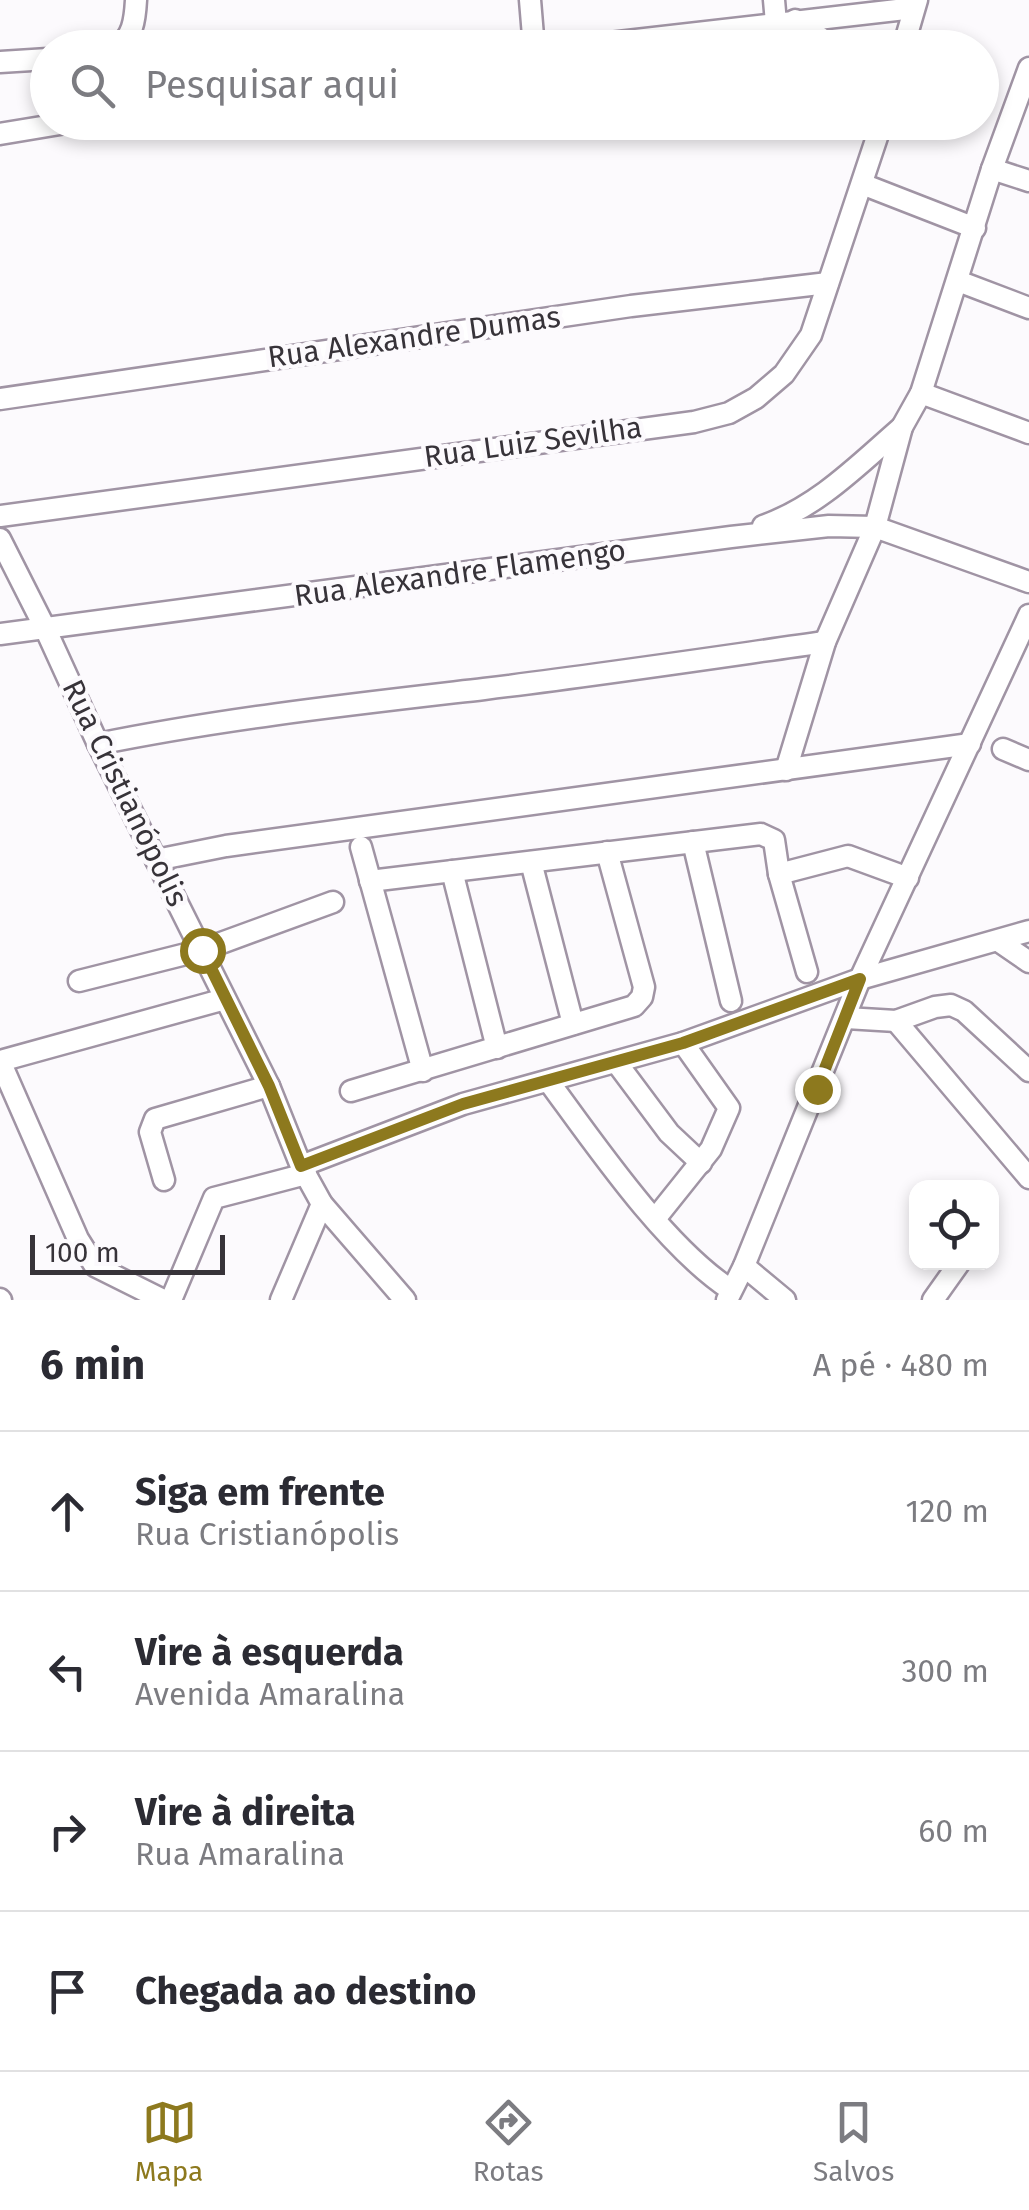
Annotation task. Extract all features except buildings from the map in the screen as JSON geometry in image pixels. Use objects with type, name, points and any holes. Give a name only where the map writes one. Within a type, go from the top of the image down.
[{"type":"street","points":[[131,30],[136,0]]},
{"type":"street","points":[[530,0],[532,30]]},
{"type":"street","points":[[774,0],[786,21],[802,30]]},
{"type":"street","points":[[713,30],[915,4],[908,30]]},
{"type":"street","points":[[0,62],[30,61]]},
{"type":"street","points":[[786,770],[826,642],[875,527],[902,427],[921,393],[992,169],[1029,68]]},
{"type":"street","points":[[0,134],[30,129]]},
{"type":"street","name":"Rua Luiz Sevilha","points":[[0,516],[694,422],[730,413],[756,398],[784,374],[810,335],[876,140]]},
{"type":"street","points":[[992,169],[1029,181]]},
{"type":"street","points":[[862,184],[975,228]]},
{"type":"street","points":[[958,282],[1029,308]]},
{"type":"street","name":"Rua Alexandre Dumas","points":[[0,398],[632,306],[828,283]]},
{"type":"street","points":[[921,393],[1029,433]]},
{"type":"street","points":[[732,536],[808,506],[902,427]]},
{"type":"street","name":"Rua Alexandre Flamengo","points":[[0,634],[829,526],[875,527],[1029,582]]},
{"type":"street","name":"Rua Cristianópolis","points":[[0,539],[269,1086],[303,1170],[322,1204],[396,1296]]},
{"type":"street","points":[[549,1082],[656,1218],[729,1295],[860,979],[1029,615]]},
{"type":"street","points":[[98,744],[286,712],[826,642]]},
{"type":"street","points":[[156,860],[226,846],[970,744]]},
{"type":"street","points":[[1003,749],[1029,760]]},
{"type":"street","points":[[370,881],[762,834],[774,840],[779,874],[807,972]]},
{"type":"street","points":[[693,842],[730,1000]]},
{"type":"street","points":[[361,847],[423,1071]]},
{"type":"street","points":[[351,1090],[634,1006],[644,988],[607,852]]},
{"type":"street","points":[[779,874],[848,856],[908,878]]},
{"type":"street","points":[[531,862],[574,1024]]},
{"type":"street","points":[[452,871],[497,1048]]},
{"type":"street","points":[[79,981],[202,950],[333,902]]},
{"type":"street","points":[[171,1300],[214,1198],[303,1170],[463,1104],[683,1043],[860,979],[1029,931]]},
{"type":"street","points":[[1000,942],[1029,962]]},
{"type":"street","points":[[163,1300],[94,1266],[78,1239],[0,1061],[225,999]]},
{"type":"street","points":[[846,1018],[896,1020],[951,1005],[1029,1070]]},
{"type":"street","points":[[896,1020],[1029,1178]]},
{"type":"street","points":[[656,1218],[712,1149],[729,1108],[683,1043]]},
{"type":"street","points":[[616,1062],[669,1132],[702,1163]]},
{"type":"street","points":[[164,1180],[150,1132],[156,1119],[269,1086]]},
{"type":"street","points":[[281,1300],[322,1204]]},
{"type":"street","points":[[744,1266],[785,1300]]},
{"type":"street","points":[[941,1297],[956,1270]]},
{"type":"route","points":[[202,950],[269,1086],[301,1166],[463,1104],[683,1043],[860,979],[817,1089]]}]
